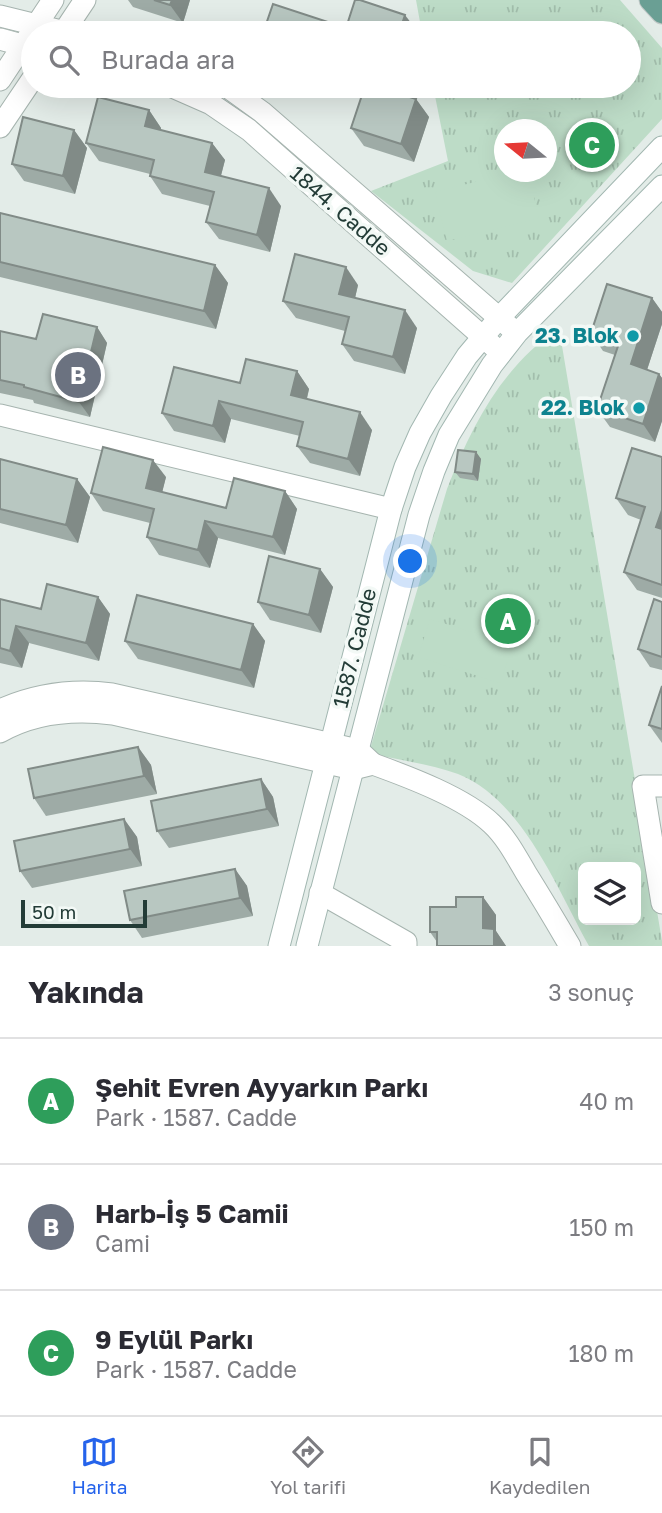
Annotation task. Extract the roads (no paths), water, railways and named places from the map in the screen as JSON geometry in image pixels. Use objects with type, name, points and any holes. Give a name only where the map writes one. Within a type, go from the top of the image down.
[{"type":"main road","points":[[650,0],[662,13]]},
{"type":"street","points":[[40,21],[53,0]]},
{"type":"street","points":[[72,21],[85,0]]},
{"type":"street","points":[[0,16],[21,21]]},
{"type":"street","points":[[0,39],[21,44]]},
{"type":"street","points":[[0,80],[21,54]]},
{"type":"street","points":[[0,127],[21,96]]},
{"type":"street","name":"1844. Cadde","points":[[197,98],[249,130],[500,353]]},
{"type":"street","name":"1844. Cadde","points":[[243,98],[517,333]]},
{"type":"street","name":"1587. Cadde","points":[[279,946],[391,509],[405,467],[431,413],[482,336],[662,147]]},
{"type":"street","name":"1587. Cadde","points":[[307,946],[320,893],[361,761],[426,491],[441,452],[459,417],[500,353],[662,186]]},
{"type":"street","points":[[0,415],[391,509]]},
{"type":"street","points":[[0,709],[42,696],[102,693],[361,761],[444,794],[493,825],[511,849],[570,946]]},
{"type":"street","points":[[0,732],[17,723],[46,714],[91,711],[328,753]]},
{"type":"street","points":[[652,786],[662,903]]},
{"type":"street","points":[[320,893],[406,942],[407,946]]},
{"type":"place","name":"9 Eylül Parkı","points":[[592,145]]},
{"type":"place","name":"23. Blok","points":[[633,336]]},
{"type":"place","name":"Harb-İş 5 Camii","points":[[78,375]]},
{"type":"place","name":"22. Blok","points":[[639,408]]},
{"type":"place","name":"Şehit Evren Ayyarkın Parkı","points":[[508,621]]}]
